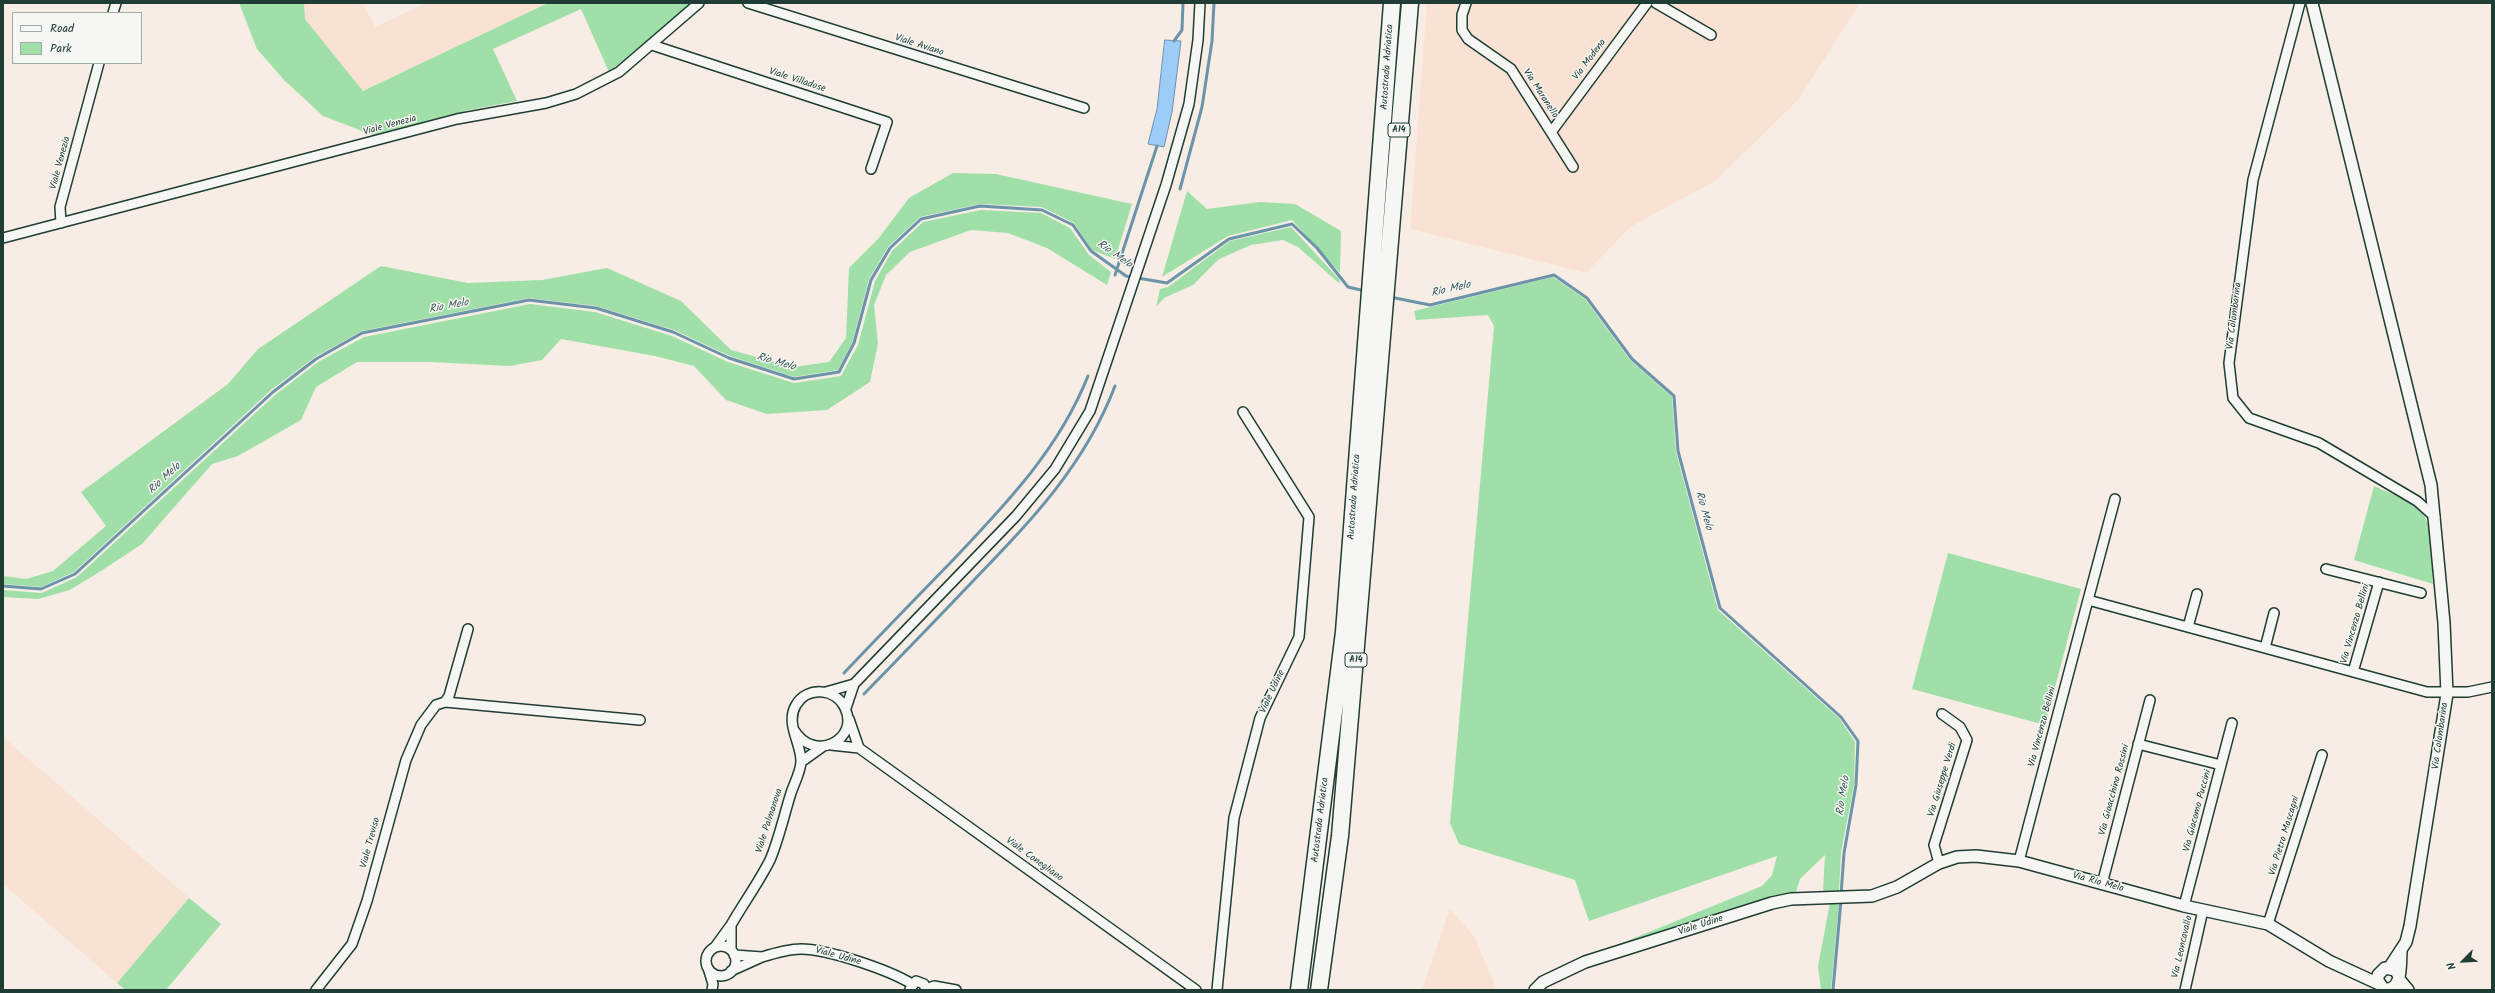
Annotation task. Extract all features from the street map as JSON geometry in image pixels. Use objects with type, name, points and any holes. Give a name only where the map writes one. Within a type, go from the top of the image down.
[{"type":"highway","name":"Autostrada Adriatica","points":[[1299,990],[1344,632],[1376,229],[1392,3]]},
{"type":"highway","name":"Autostrada Adriatica","points":[[1319,990],[1341,828],[1359,633],[1381,328],[1410,3]]},
{"type":"street","name":"Viale Venezia","points":[[3,238],[457,119],[546,103],[601,83],[619,72],[699,3]]},
{"type":"street","name":"Viale Aviano","points":[[748,3],[1084,108]]},
{"type":"street","points":[[826,746],[805,744],[794,730],[792,722],[796,705],[809,694],[826,692],[854,684],[1016,516],[1055,469],[1090,411],[1121,323],[1166,184],[1188,104],[1198,40],[1200,3]]},
{"type":"street","name":"Via Maranello","points":[[1466,3],[1462,15],[1462,30],[1468,39],[1511,69],[1552,131],[1573,168]]},
{"type":"street","name":"Via Modena","points":[[1552,131],[1647,3]]},
{"type":"street","points":[[1656,3],[1711,35]]},
{"type":"street","name":"Via Colombarina","points":[[2300,3],[2253,180],[2229,363],[2233,398],[2249,418],[2319,443],[2417,501],[2435,517]]},
{"type":"street","name":"Via Colombarina","points":[[2312,3],[2431,484],[2435,517],[2447,694],[2414,906],[2406,942],[2401,952],[2385,968]]},
{"type":"street","name":"Viale Villadose","points":[[652,45],[887,122],[871,169]]},
{"type":"street","name":"Viale Venezia","points":[[61,223],[60,207],[99,64]]},
{"type":"street","name":"Viale Udine","points":[[1217,990],[1234,818],[1260,718],[1299,637],[1309,517],[1243,412]]},
{"type":"street","name":"Via Vincenzo Bellini","points":[[2018,861],[2116,499]]},
{"type":"street","name":"Via Vincenzo Bellini","points":[[2326,569],[2421,593]]},
{"type":"street","name":"Via Vincenzo Bellini","points":[[2353,672],[2379,582]]},
{"type":"street","points":[[2188,627],[2197,594]]},
{"type":"street","name":"Via Vincenzo Bellini","points":[[2088,600],[2427,692],[2447,694],[2468,692],[2492,687]]},
{"type":"street","points":[[2265,648],[2274,613]]},
{"type":"street","points":[[468,629],[449,696],[445,702],[640,720]]},
{"type":"street","points":[[801,762],[844,734],[854,684]]},
{"type":"street","points":[[826,692],[841,701],[847,713],[859,748]]},
{"type":"street","name":"Via Gioacchino Rossini","points":[[2102,884],[2150,700]]},
{"type":"street","name":"Viale Treviso","points":[[316,990],[352,944],[367,901],[406,760],[430,711],[436,705],[445,702]]},
{"type":"street","name":"Via Giuseppe Verdi","points":[[1939,863],[1934,845],[1967,740],[1960,727],[1942,714]]},
{"type":"street","name":"Via Giacomo Puccini","points":[[2184,906],[2232,723]]},
{"type":"street","name":"Viale Palmanova","points":[[715,947],[731,925],[770,860],[801,762],[794,730]]},
{"type":"street","points":[[2138,744],[2221,765]]},
{"type":"street","name":"Viale Conegliano","points":[[826,746],[859,748],[1196,990]]},
{"type":"street","name":"Via Pietro Mascagni","points":[[2268,924],[2322,755]]},
{"type":"street","name":"Via Rio Melo","points":[[1840,898],[1872,896],[1897,887],[1939,863],[1957,857],[1976,856],[2018,861],[2184,906],[2268,924],[2329,961],[2385,988]]},
{"type":"street","name":"Viale Udine","points":[[1535,990],[1543,982],[1565,970],[1772,904],[1791,899],[1825,897],[1840,898]]},
{"type":"street","name":"Via Leoncavallo","points":[[2184,990],[2203,910]]},
{"type":"street","points":[[731,925],[732,952],[735,963],[731,971]]},
{"type":"street","name":"Viale Udine","points":[[715,947],[723,946],[732,952],[762,957]]},
{"type":"street","points":[[712,990],[713,984],[707,967],[706,958],[715,947]]},
{"type":"street","name":"Viale Udine","points":[[707,967],[718,975],[780,951],[801,949],[819,951],[899,976],[911,987],[921,981],[926,989],[934,986],[956,990]]},
{"type":"street","name":"Via Colombarina","points":[[2399,977],[2401,952]]},
{"type":"street","points":[[2399,977],[2394,987],[2385,988],[2378,975],[2385,968],[2395,970],[2408,990]]},
{"type":"street","name":"Via Rio Melo","points":[[2350,971],[2385,968]]},
{"type":"shaded area","points":[[304,3],[363,3],[375,27],[426,3],[548,3],[363,91],[305,19]]},
{"type":"shaded area","points":[[1427,3],[1860,3],[1798,100],[1715,181],[1630,227],[1586,273],[1410,229]]},
{"type":"shaded area","points":[[3,737],[189,898],[117,983],[3,884]]},
{"type":"shaded area","points":[[1450,909],[1474,936],[1497,990],[1422,990]]},
{"type":"green space","points":[[239,3],[304,3],[305,19],[363,91],[548,3],[692,3],[661,32],[609,72],[581,9],[493,49],[517,101],[469,110],[378,137],[323,116],[284,80],[257,49]]},
{"type":"green space","points":[[953,173],[996,174],[1132,204],[1115,259],[1092,250],[1074,223],[1042,207],[980,204],[920,217],[888,247],[869,279],[852,343],[838,370],[794,377],[730,356],[674,330],[596,306],[529,298],[362,331],[315,357],[271,390],[74,572],[41,587],[3,584],[3,576],[26,579],[53,571],[106,526],[81,492],[228,384],[258,349],[381,266],[468,283],[542,280],[607,268],[681,301],[731,350],[793,367],[829,362],[846,338],[849,268],[878,239],[909,198]]},
{"type":"green space","points":[[1187,191],[1207,209],[1260,202],[1295,204],[1341,231],[1340,273],[1292,220],[1228,236],[1162,277]]},
{"type":"green space","points":[[981,210],[1041,213],[1070,228],[1089,255],[1111,272],[1107,285],[1047,248],[1008,233],[971,230],[910,252],[886,275],[874,305],[878,343],[870,382],[827,410],[767,414],[726,400],[694,366],[655,356],[561,339],[542,360],[510,366],[430,362],[357,362],[316,387],[301,420],[238,456],[212,464],[142,544],[70,590],[38,599],[3,597],[3,590],[42,593],[77,577],[275,395],[318,362],[364,337],[530,304],[595,312],[672,336],[728,362],[794,383],[841,376],[858,345],[875,281],[892,251],[923,222]]},
{"type":"green space","points":[[1291,227],[1339,279],[1340,284],[1298,247],[1283,240],[1251,245],[1219,259],[1193,285],[1164,298],[1156,307],[1160,289],[1168,287],[1230,241]]},
{"type":"green space","points":[[1553,277],[1585,299],[1630,360],[1672,397],[1676,452],[1718,610],[1839,718],[1855,742],[1854,785],[1841,852],[1839,892],[1823,891],[1825,855],[1800,879],[1796,892],[1765,899],[1600,952],[1762,886],[1772,875],[1777,856],[1589,921],[1575,880],[1459,844],[1450,823],[1494,326],[1488,315],[1416,320],[1414,311]]},
{"type":"green space","points":[[2374,486],[2405,500],[2422,512],[2427,521],[2432,542],[2433,584],[2354,560]]},
{"type":"green space","points":[[1948,553],[2081,589],[2045,725],[1912,689]]},
{"type":"green space","points":[[189,898],[221,924],[166,990],[125,990],[117,983]]},
{"type":"green space","points":[[1830,903],[1839,903],[1831,990],[1821,990],[1818,966]]},
{"type":"water","points":[[1165,40],[1181,41],[1172,112],[1164,147],[1148,144],[1157,109]]},
{"type":"waterway","points":[[1174,41],[1182,30],[1183,3]]},
{"type":"waterway","points":[[1180,189],[1202,107],[1212,41],[1214,3]]},
{"type":"waterway","points":[[1115,275],[1157,146]]},
{"type":"waterway","name":"Rio Melo","points":[[3,586],[41,589],[75,574],[273,392],[316,359],[362,333],[529,300],[596,308],[673,332],[729,358],[794,379],[839,372],[854,343],[871,280],[890,248],[921,219],[980,206],[1042,210],[1073,225],[1091,251],[1126,276],[1167,283],[1229,239],[1292,224],[1317,248],[1348,287],[1365,291]]},
{"type":"waterway","name":"Rio Melo","points":[[1390,297],[1430,305],[1554,275],[1587,298],[1632,359],[1674,396],[1678,451],[1720,608],[1841,717],[1858,741],[1856,785],[1844,853],[1841,895]]},
{"type":"waterway","points":[[844,673],[973,539],[1030,474],[1047,452],[1062,428],[1076,403],[1088,376]]},
{"type":"waterway","points":[[864,694],[1036,514],[1072,467],[1103,415],[1115,386]]},
{"type":"waterway","name":"Rio Melo","points":[[1833,990],[1841,900]]}]
